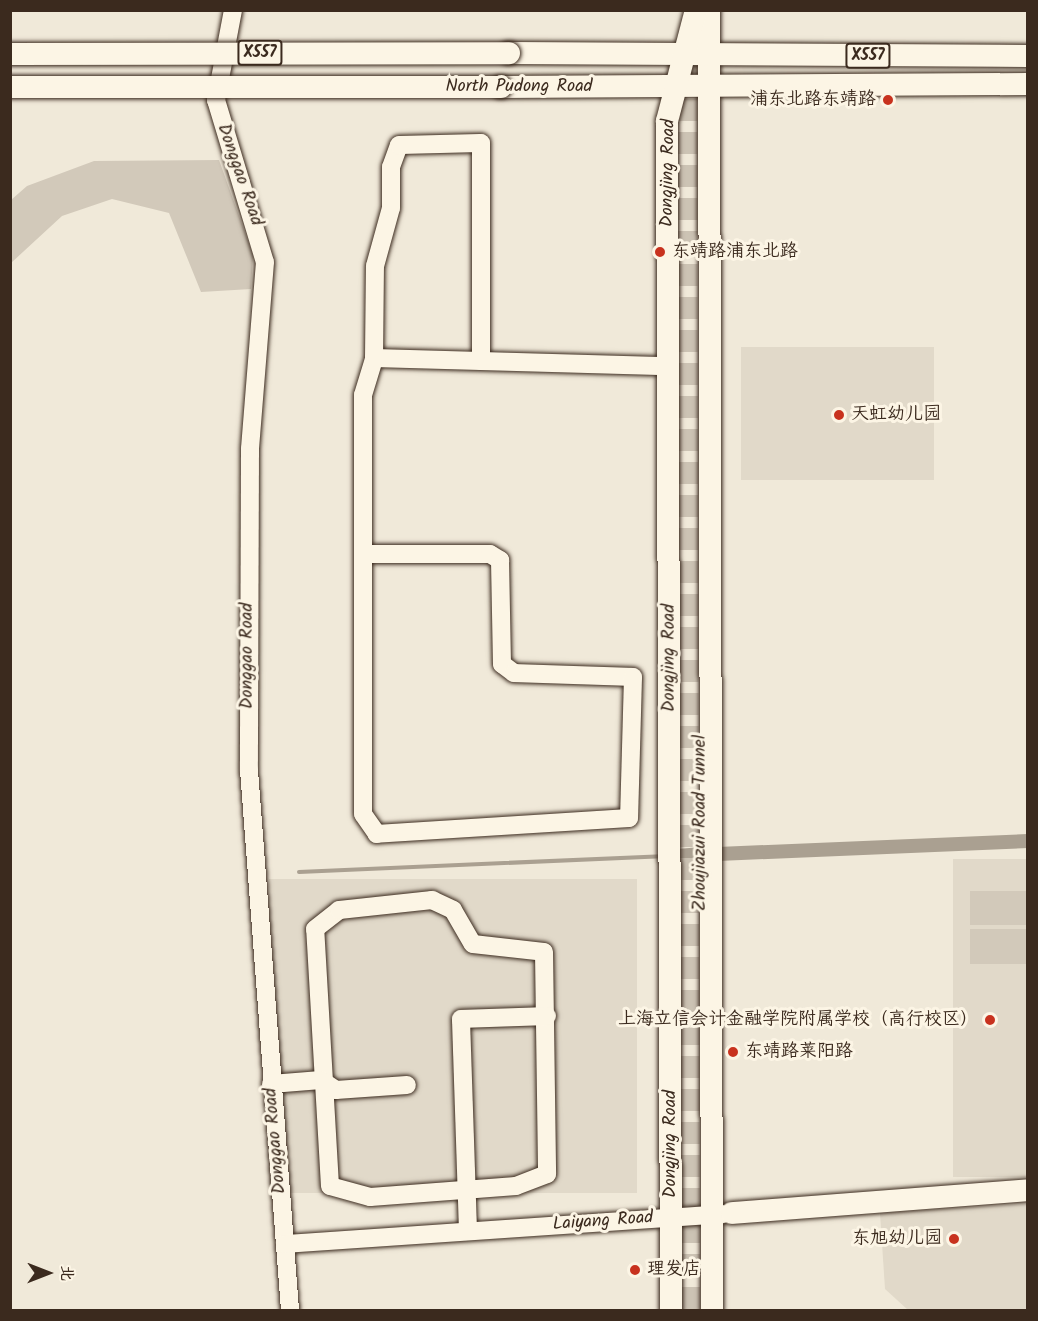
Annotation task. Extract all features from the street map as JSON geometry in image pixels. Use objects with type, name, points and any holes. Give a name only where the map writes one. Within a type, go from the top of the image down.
[{"type":"main road","name":"Dongjing Road","points":[[671,1311],[667,121],[696,10]]},
{"type":"main road","points":[[709,10],[711,1184],[721,1214],[712,1311]]},
{"type":"main road","name":"North Pudong Road","points":[[10,54],[509,53],[709,56],[1028,56]]},
{"type":"main road","name":"North Pudong Road","points":[[10,87],[710,89],[1028,84]]},
{"type":"main road","name":"Zhoujiazui Road Tunnel","points":[[699,463],[701,874],[711,1184]]},
{"type":"main road","name":"Laiyang Road","points":[[721,1214],[1028,1190]]},
{"type":"street","name":"Donggao Road","points":[[233,10],[216,100],[265,262],[250,449],[247,640],[254,875],[290,1311]]},
{"type":"street","points":[[363,554],[490,554],[500,560],[502,664],[514,673],[633,677],[629,818],[377,834],[369,826],[363,814],[363,554],[363,395],[374,358],[375,266],[391,208],[393,153],[411,143],[481,143],[481,361]]},
{"type":"street","points":[[374,358],[668,366]]},
{"type":"street","points":[[432,900],[453,910],[473,944],[544,952],[547,1016],[547,1174],[516,1186],[370,1197],[330,1186],[321,1080],[315,929],[339,910],[432,900]]},
{"type":"street","points":[[468,1231],[464,1190],[461,1019],[547,1016]]},
{"type":"street","points":[[271,1084],[321,1080],[336,1090],[407,1085]]},
{"type":"street","name":"Laiyang Road","points":[[285,1244],[721,1214]]},
{"type":"shaded area","points":[[219,160],[253,255],[251,289],[201,292],[169,213],[112,199],[62,216],[11,263],[11,200],[27,186],[94,161]]},
{"type":"shaded area","name":"天虹幼儿园","points":[[741,347],[934,347],[934,480],[741,480]]},
{"type":"shaded area","name":"上海立信会计金融学院附属学校（高行校区）","points":[[953,859],[1027,859],[1027,1177],[953,1177]]},
{"type":"shaded area","points":[[269,879],[637,879],[637,1193],[269,1193]]},
{"type":"shaded area","points":[[970,891],[1027,891],[1027,925],[970,925]]},
{"type":"shaded area","points":[[970,929],[1027,929],[1027,964],[970,964]]},
{"type":"shaded area","name":"东旭幼儿园","points":[[1027,1204],[1027,1310],[908,1310],[885,1289],[880,1213]]},
{"type":"waterway","points":[[718,854],[1028,841]]},
{"type":"waterway","name":"Zhoujiazui Road Tunnel","points":[[678,856],[702,854]]},
{"type":"waterway","points":[[299,872],[662,856]]},
{"type":"tunnel","points":[[686,66],[689,1310]]},
{"type":"place","name":"浦东北路东靖路","points":[[888,100]]},
{"type":"place","name":"东靖路浦东北路","points":[[660,252]]},
{"type":"place","name":"天虹幼儿园","points":[[839,415]]},
{"type":"place","name":"上海立信会计金融学院附属学校（高行校区）","points":[[990,1020]]},
{"type":"place","name":"东靖路莱阳路","points":[[733,1052]]},
{"type":"place","name":"东旭幼儿园","points":[[954,1239]]},
{"type":"place","name":"理发店","points":[[635,1270]]}]
